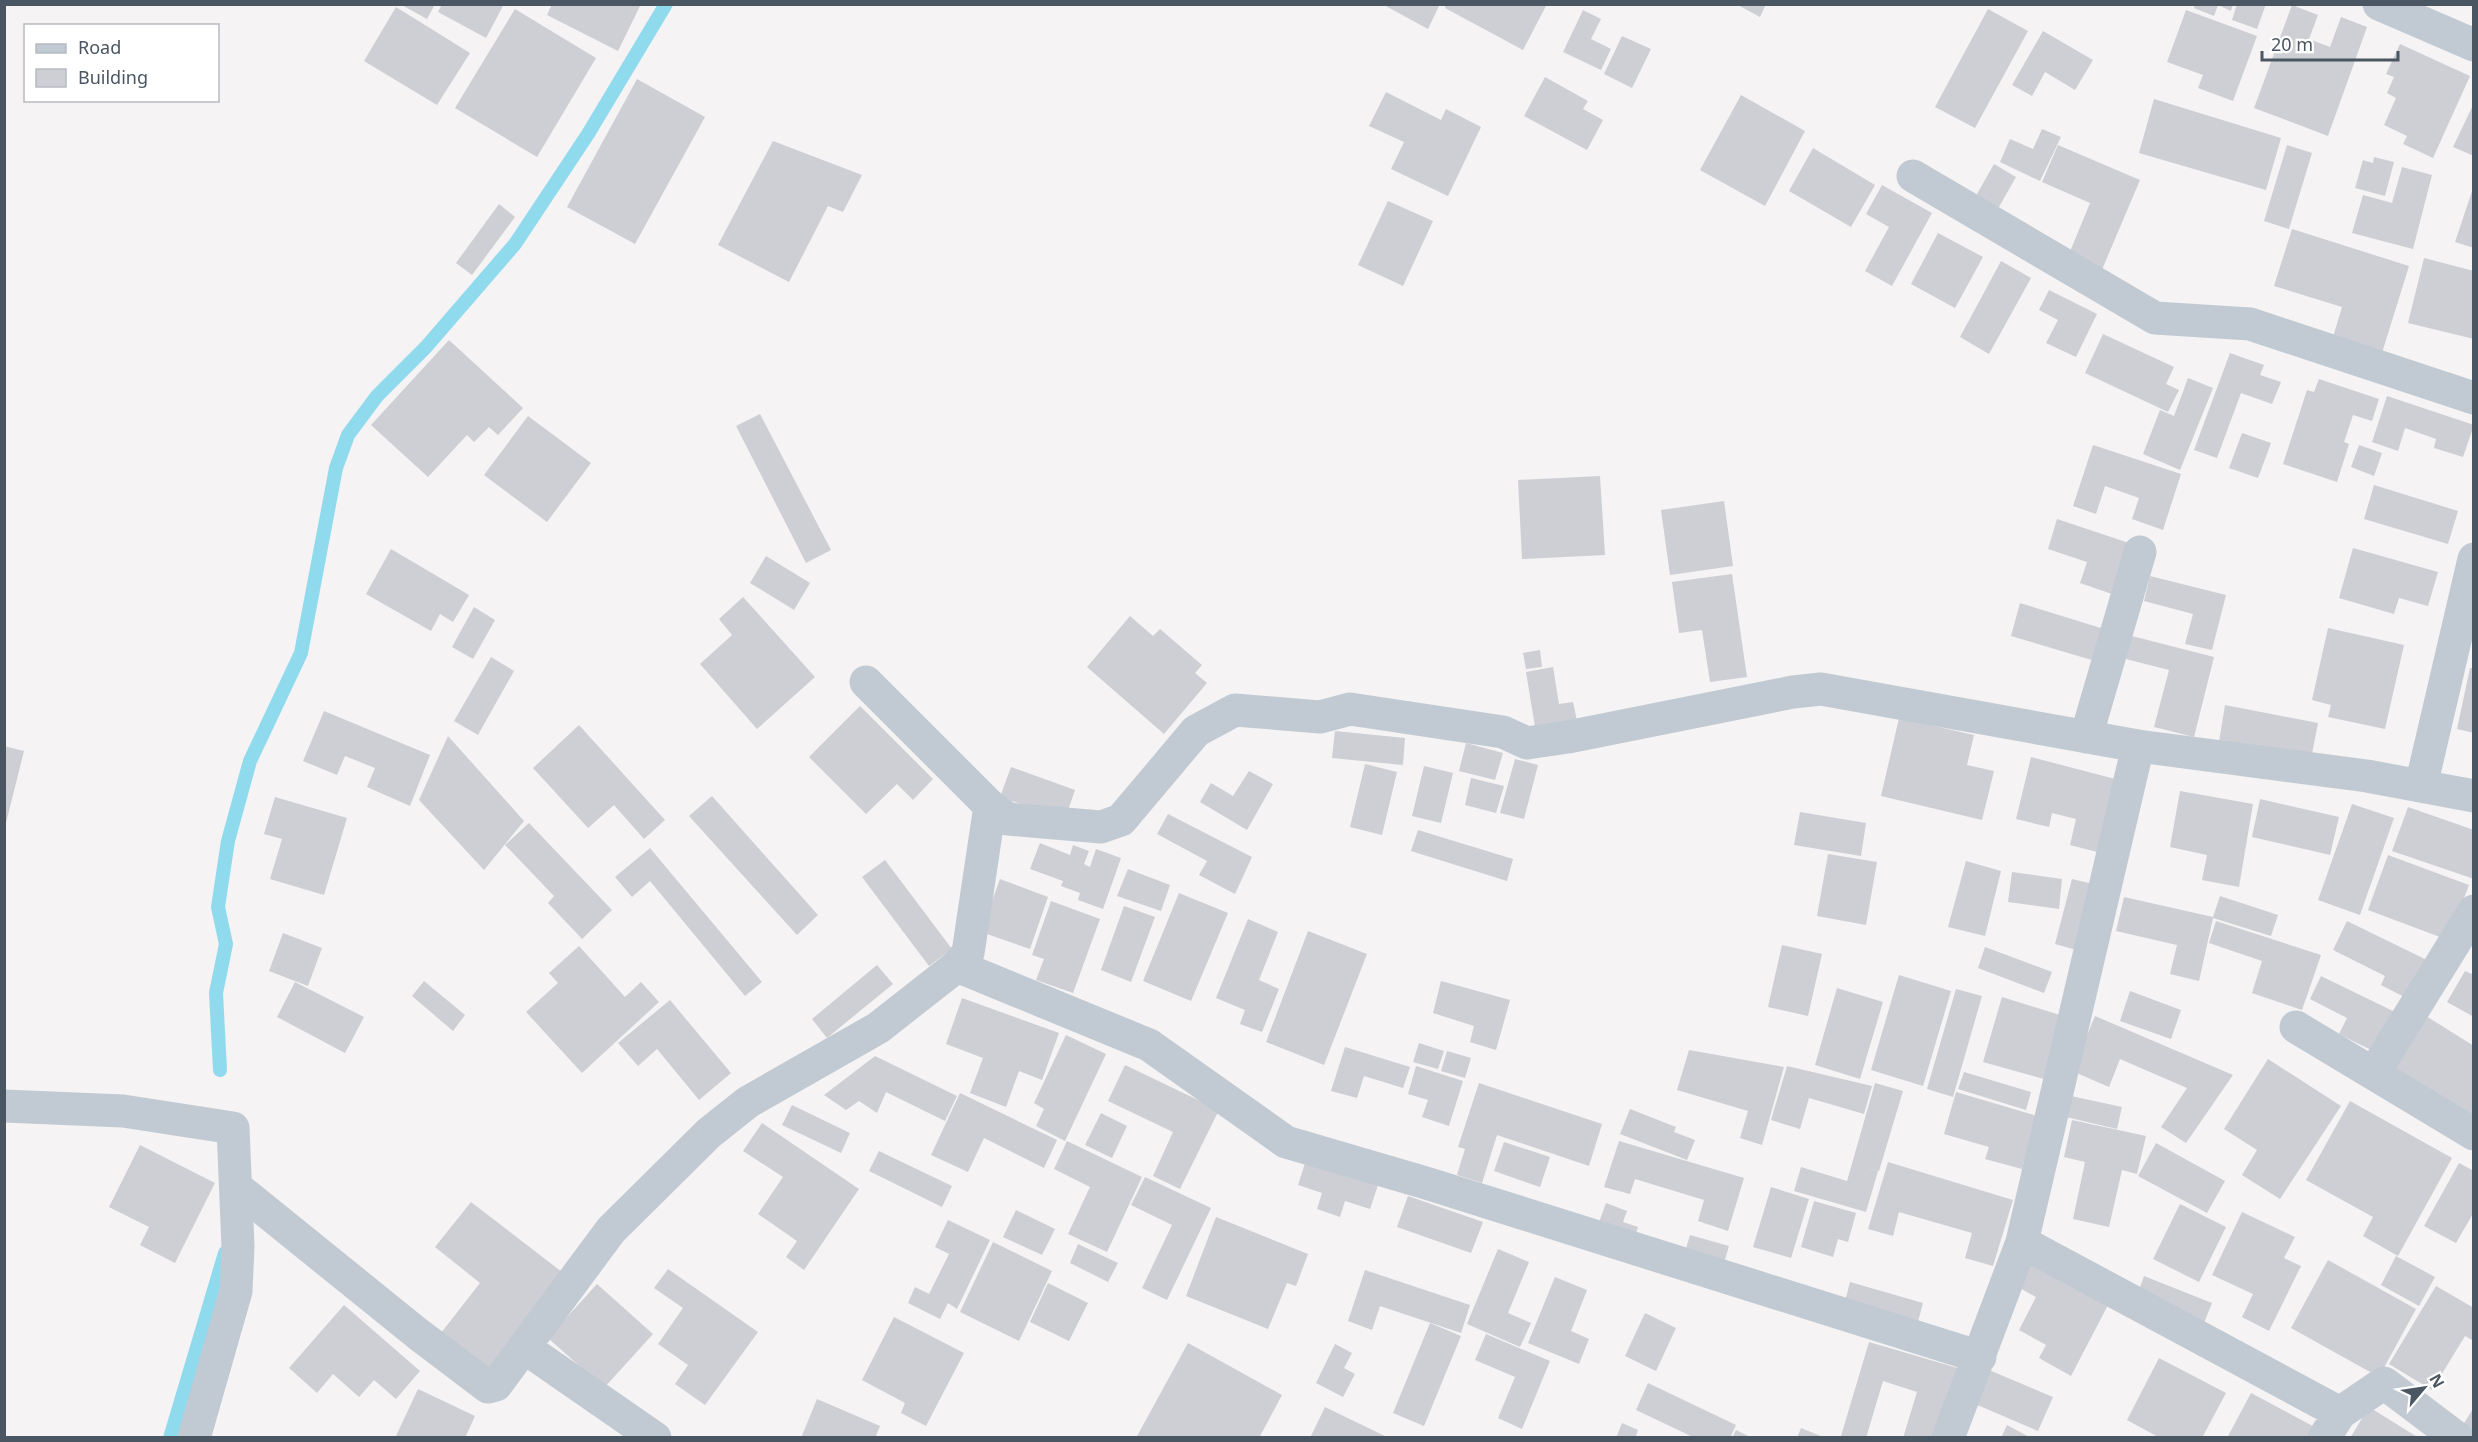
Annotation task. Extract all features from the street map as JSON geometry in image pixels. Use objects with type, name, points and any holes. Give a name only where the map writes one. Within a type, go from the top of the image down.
[{"type":"street","points":[[2379,4],[2415,12],[2474,45]]},
{"type":"street","points":[[1913,176],[2155,318],[2250,324],[2474,398]]},
{"type":"street","points":[[2086,737],[2140,552]]},
{"type":"street","points":[[2421,786],[2474,559]]},
{"type":"street","points":[[866,682],[990,806],[1008,819],[1101,826],[1120,820],[1196,731],[1235,710],[1320,717],[1350,709],[1503,732],[1527,742],[1568,737],[1793,692],[1821,689],[2138,746],[2367,777],[2474,796]]},
{"type":"street","points":[[1948,1437],[2022,1242],[2138,746]]},
{"type":"street","points":[[236,1186],[418,1334],[489,1387],[496,1385],[611,1230],[709,1133],[748,1102],[878,1028],[957,966],[968,953],[990,806]]},
{"type":"street","points":[[2374,1073],[2474,911]]},
{"type":"street","points":[[957,966],[1149,1045],[1286,1142],[1426,1183],[1980,1357]]},
{"type":"street","points":[[2296,1027],[2474,1134]]},
{"type":"street","points":[[4,1106],[123,1111],[233,1128],[236,1186],[236,1292],[194,1437]]},
{"type":"street","points":[[2022,1242],[2332,1425],[2384,1383],[2457,1437]]},
{"type":"street","points":[[525,1348],[655,1437]]},
{"type":"building","points":[[400,4],[435,4],[427,19]]},
{"type":"building","points":[[442,4],[504,4],[486,38],[438,12]]},
{"type":"building","points":[[552,4],[641,4],[618,51],[547,15]]},
{"type":"building","points":[[1382,4],[1440,4],[1428,29]]},
{"type":"building","points":[[1446,4],[1547,4],[1523,50],[1445,8]]},
{"type":"building","points":[[1736,4],[1766,4],[1760,17]]},
{"type":"building","points":[[2195,4],[2233,4],[2231,11],[2218,5],[2214,16],[2194,8]]},
{"type":"building","points":[[2237,4],[2266,4],[2257,29],[2232,20]]},
{"type":"building","points":[[2292,5],[2318,15],[2309,39],[2330,47],[2341,17],[2367,27],[2328,136],[2254,108]]},
{"type":"building","points":[[396,7],[470,53],[437,105],[364,61]]},
{"type":"building","points":[[515,9],[596,58],[537,157],[455,108]]},
{"type":"building","points":[[1988,9],[2028,31],[1975,128],[1935,107]]},
{"type":"building","points":[[1583,10],[1601,19],[1591,39],[1611,49],[1601,70],[1563,52]]},
{"type":"building","points":[[2186,10],[2257,36],[2233,101],[2198,88],[2203,75],[2167,62]]},
{"type":"building","points":[[2043,31],[2093,60],[2075,90],[2045,72],[2032,96],[2012,85]]},
{"type":"building","points":[[1622,36],[1651,49],[1632,88],[1604,74]]},
{"type":"building","points":[[2400,44],[2470,76],[2433,158],[2403,144],[2407,136],[2384,125],[2396,98],[2387,93],[2394,77],[2386,74]]},
{"type":"building","points":[[1545,77],[1588,101],[1583,109],[1603,120],[1587,150],[1524,116]]},
{"type":"building","points":[[637,79],[705,117],[635,244],[567,207]]},
{"type":"building","points":[[1386,92],[1441,120],[1446,109],[1481,127],[1448,196],[1391,169],[1404,142],[1369,126]]},
{"type":"building","points":[[1741,95],[1805,131],[1765,206],[1700,170]]},
{"type":"building","points":[[2154,99],[2281,138],[2266,190],[2139,153]]},
{"type":"building","points":[[2474,103],[2474,156],[2453,147]]},
{"type":"building","points":[[2042,129],[2061,137],[2040,181],[2000,162],[2010,139],[2033,149]]},
{"type":"building","points":[[773,141],[862,175],[843,212],[828,206],[789,282],[718,245]]},
{"type":"building","points":[[2058,145],[2140,180],[2101,272],[2067,259],[2090,203],[2042,182]]},
{"type":"building","points":[[2287,145],[2312,153],[2289,229],[2264,221]]},
{"type":"building","points":[[1813,148],[1875,185],[1851,227],[1789,191]]},
{"type":"building","points":[[2374,157],[2394,162],[2385,196],[2355,188],[2363,160],[2373,163]]},
{"type":"building","points":[[1994,164],[2016,177],[1995,214],[1973,201]]},
{"type":"building","points":[[2402,167],[2432,175],[2413,249],[2352,233],[2363,195],[2392,203]]},
{"type":"building","points":[[1882,185],[1932,213],[1892,286],[1865,271],[1889,227],[1866,214]]},
{"type":"building","points":[[2474,188],[2474,248],[2455,242]]},
{"type":"building","points":[[1388,201],[1433,221],[1403,286],[1358,265]]},
{"type":"building","points":[[499,204],[515,217],[472,275],[456,263]]},
{"type":"building","points":[[2292,229],[2409,266],[2382,353],[2333,337],[2342,307],[2274,286]]},
{"type":"building","points":[[1938,233],[1983,257],[1955,308],[1911,284]]},
{"type":"building","points":[[2424,258],[2474,271],[2474,339],[2408,323]]},
{"type":"building","points":[[2001,261],[2031,278],[1989,354],[1960,337]]},
{"type":"building","points":[[2049,290],[2097,314],[2076,357],[2046,343],[2058,320],[2039,310]]},
{"type":"building","points":[[2103,334],[2174,367],[2166,384],[2179,390],[2168,412],[2085,373]]},
{"type":"building","points":[[449,340],[523,408],[498,435],[489,427],[474,442],[467,435],[428,477],[371,425]]},
{"type":"building","points":[[2230,353],[2264,365],[2260,375],[2281,382],[2272,404],[2241,393],[2217,458],[2194,450]]},
{"type":"building","points":[[2188,378],[2213,388],[2180,470],[2143,454],[2160,410],[2174,416]]},
{"type":"building","points":[[2319,379],[2379,399],[2372,421],[2353,415],[2344,442],[2349,444],[2337,482],[2283,464],[2307,390],[2314,392]]},
{"type":"building","points":[[2387,396],[2474,425],[2463,457],[2434,448],[2436,439],[2405,428],[2398,451],[2372,442]]},
{"type":"building","points":[[760,414],[831,550],[806,563],[736,426]]},
{"type":"building","points":[[528,416],[591,463],[547,522],[484,475]]},
{"type":"building","points":[[2242,433],[2271,443],[2258,478],[2229,468]]},
{"type":"building","points":[[2093,445],[2181,474],[2163,530],[2132,519],[2139,498],[2105,486],[2096,514],[2073,506]]},
{"type":"building","points":[[2359,445],[2382,453],[2374,476],[2351,467]]},
{"type":"building","points":[[1600,476],[1605,555],[1522,559],[1518,480]]},
{"type":"building","points":[[2374,485],[2458,511],[2448,544],[2364,519]]},
{"type":"building","points":[[1724,501],[1733,566],[1670,575],[1661,510]]},
{"type":"building","points":[[2057,519],[2129,543],[2112,594],[2080,583],[2087,562],[2048,549]]},
{"type":"building","points":[[2353,548],[2438,572],[2428,606],[2399,598],[2394,614],[2339,598]]},
{"type":"building","points":[[391,549],[469,595],[453,622],[440,614],[431,631],[366,594]]},
{"type":"building","points":[[766,556],[810,583],[794,610],[750,583]]},
{"type":"building","points":[[1732,574],[1747,677],[1710,682],[1702,630],[1679,633],[1672,582]]},
{"type":"building","points":[[2150,576],[2226,595],[2212,650],[2185,644],[2193,614],[2144,601]]},
{"type":"building","points":[[743,597],[815,677],[757,729],[700,664],[732,635],[719,619]]},
{"type":"building","points":[[2020,603],[2104,629],[2095,661],[2011,636]]},
{"type":"building","points":[[474,607],[495,620],[473,659],[452,647]]},
{"type":"building","points":[[1130,616],[1153,636],[1160,629],[1202,665],[1195,673],[1207,683],[1164,734],[1087,667]]},
{"type":"building","points":[[2328,628],[2404,645],[2385,729],[2328,717],[2331,705],[2312,700]]},
{"type":"building","points":[[2128,635],[2214,657],[2194,737],[2154,727],[2169,670],[2122,658]]},
{"type":"building","points":[[1540,650],[1542,667],[1526,669],[1523,653]]},
{"type":"building","points":[[491,657],[514,671],[478,735],[454,721]]},
{"type":"building","points":[[1553,667],[1559,704],[1573,702],[1577,721],[1535,727],[1526,672]]},
{"type":"building","points":[[2470,668],[2474,668],[2474,733],[2457,729]]},
{"type":"building","points":[[2225,705],[2318,723],[2311,759],[2219,742]]},
{"type":"building","points":[[860,706],[933,779],[913,800],[897,784],[866,814],[809,757]]},
{"type":"building","points":[[324,711],[430,755],[410,806],[367,787],[375,768],[345,756],[337,775],[303,761]]},
{"type":"building","points":[[1899,718],[1974,735],[1967,765],[1994,771],[1982,820],[1881,796]]},
{"type":"building","points":[[579,725],[665,820],[644,839],[614,805],[588,828],[533,768]]},
{"type":"building","points":[[1335,731],[1405,738],[1403,765],[1332,758]]},
{"type":"building","points":[[448,736],[524,821],[484,870],[419,800]]},
{"type":"building","points":[[1466,743],[1503,753],[1495,780],[1459,771]]},
{"type":"building","points":[[4,746],[24,751],[5,827],[4,827]]},
{"type":"building","points":[[2031,757],[2119,780],[2101,853],[2070,845],[2076,819],[2052,813],[2049,827],[2016,819]]},
{"type":"building","points":[[1515,759],[1538,765],[1524,819],[1500,813]]},
{"type":"building","points":[[1365,764],[1397,772],[1382,835],[1350,827]]},
{"type":"building","points":[[1424,766],[1453,773],[1441,823],[1412,816]]},
{"type":"building","points":[[1011,767],[1075,790],[1065,819],[1000,797]]},
{"type":"building","points":[[1249,771],[1273,784],[1247,830],[1200,802],[1211,783],[1233,796]]},
{"type":"building","points":[[1471,778],[1504,786],[1496,813],[1465,805]]},
{"type":"building","points":[[2180,791],[2253,804],[2239,887],[2202,880],[2207,855],[2170,847]]},
{"type":"building","points":[[712,796],[818,915],[797,935],[689,816]]},
{"type":"building","points":[[275,797],[347,818],[324,895],[270,879],[282,839],[264,834]]},
{"type":"building","points":[[2260,799],[2339,817],[2330,855],[2252,837]]},
{"type":"building","points":[[2352,804],[2394,818],[2360,915],[2318,900]]},
{"type":"building","points":[[2408,807],[2474,830],[2474,879],[2392,851]]},
{"type":"building","points":[[1800,812],[1866,823],[1861,856],[1794,845]]},
{"type":"building","points":[[1168,814],[1252,857],[1235,894],[1199,875],[1207,861],[1157,834]]},
{"type":"building","points":[[529,823],[612,910],[582,939],[548,903],[554,896],[505,845]]},
{"type":"building","points":[[1418,830],[1513,859],[1507,881],[1411,851]]},
{"type":"building","points":[[1040,843],[1070,855],[1073,845],[1089,851],[1084,864],[1090,867],[1096,849],[1121,858],[1103,909],[1078,900],[1080,893],[1061,886],[1063,881],[1030,869]]},
{"type":"building","points":[[650,848],[762,982],[745,996],[650,881],[632,897],[615,877]]},
{"type":"building","points":[[1828,854],[1877,862],[1866,925],[1817,916]]},
{"type":"building","points":[[2388,855],[2469,885],[2448,940],[2368,910]]},
{"type":"building","points":[[885,860],[952,949],[929,966],[862,877]]},
{"type":"building","points":[[1966,861],[2001,871],[1985,936],[1948,927]]},
{"type":"building","points":[[1128,869],[1170,885],[1161,911],[1117,896]]},
{"type":"building","points":[[2012,872],[2062,879],[2059,909],[2008,902]]},
{"type":"building","points":[[1000,879],[1048,897],[1030,949],[981,932]]},
{"type":"building","points":[[2072,879],[2097,885],[2080,951],[2055,944]]},
{"type":"building","points":[[1179,893],[1228,913],[1191,1001],[1143,981]]},
{"type":"building","points":[[2220,896],[2278,915],[2271,936],[2213,918],[2199,981],[2170,974],[2177,945],[2116,931],[2124,897],[2213,917]]},
{"type":"building","points":[[1051,901],[1100,919],[1073,993],[1036,980],[1044,959],[1032,955]]},
{"type":"building","points":[[1124,906],[1155,917],[1131,982],[1101,970]]},
{"type":"building","points":[[1248,919],[1278,932],[1259,980],[1279,989],[1262,1032],[1240,1024],[1245,1010],[1216,998]]},
{"type":"building","points":[[2216,921],[2321,955],[2302,1010],[2252,993],[2262,961],[2209,943]]},
{"type":"building","points":[[2347,921],[2429,961],[2410,1000],[2381,985],[2385,976],[2333,950]]},
{"type":"building","points":[[1308,931],[1367,954],[1324,1065],[1266,1042]]},
{"type":"building","points":[[283,933],[322,948],[308,986],[269,971]]},
{"type":"building","points":[[1782,945],[1822,954],[1808,1016],[1768,1007]]},
{"type":"building","points":[[579,946],[625,997],[641,982],[659,1002],[582,1073],[526,1012],[558,983],[549,973]]},
{"type":"building","points":[[1985,947],[2052,972],[2044,993],[1978,968]]},
{"type":"building","points":[[877,965],[893,984],[827,1038],[812,1019]]},
{"type":"building","points":[[2465,971],[2474,975],[2474,1017],[2447,1002]]},
{"type":"building","points":[[1899,975],[1951,991],[1923,1086],[1871,1070]]},
{"type":"building","points":[[2321,976],[2397,1013],[2377,1053],[2339,1034],[2347,1018],[2310,999]]},
{"type":"building","points":[[424,981],[465,1015],[453,1031],[412,996]]},
{"type":"building","points":[[1441,981],[1510,1000],[1496,1050],[1470,1042],[1474,1026],[1433,1013]]},
{"type":"building","points":[[295,982],[364,1017],[345,1053],[277,1017]]},
{"type":"building","points":[[1837,988],[1883,1002],[1860,1079],[1815,1065]]},
{"type":"building","points":[[1956,989],[1982,996],[1953,1097],[1927,1089]]},
{"type":"building","points":[[2130,991],[2181,1010],[2171,1039],[2120,1021]]},
{"type":"building","points":[[2002,997],[2063,1016],[2044,1079],[1983,1062]]},
{"type":"building","points":[[962,998],[1059,1033],[1042,1080],[1019,1071],[1006,1107],[970,1093],[983,1058],[946,1044]]},
{"type":"building","points":[[670,1000],[731,1073],[699,1100],[657,1049],[638,1066],[618,1043]]},
{"type":"building","points":[[2095,1016],[2233,1075],[2186,1143],[2161,1127],[2187,1088],[2120,1059],[2109,1087],[2072,1071]]},
{"type":"building","points":[[2426,1016],[2474,1046],[2474,1123],[2391,1072]]},
{"type":"building","points":[[1066,1035],[1106,1054],[1065,1141],[1036,1126],[1044,1109],[1034,1103]]},
{"type":"building","points":[[1419,1043],[1444,1051],[1438,1069],[1413,1062]]},
{"type":"building","points":[[1345,1047],[1410,1067],[1403,1088],[1364,1076],[1357,1098],[1331,1091]]},
{"type":"building","points":[[1689,1050],[1784,1067],[1762,1145],[1740,1138],[1748,1111],[1677,1090]]},
{"type":"building","points":[[1447,1051],[1471,1058],[1465,1078],[1441,1071]]},
{"type":"building","points":[[875,1056],[957,1096],[945,1121],[886,1092],[877,1113],[859,1101],[846,1110],[824,1095]]},
{"type":"building","points":[[2268,1059],[2341,1106],[2280,1199],[2242,1175],[2257,1150],[2224,1129]]},
{"type":"building","points":[[1125,1065],[1219,1110],[1180,1189],[1153,1176],[1173,1132],[1108,1101]]},
{"type":"building","points":[[1416,1066],[1463,1081],[1449,1126],[1422,1117],[1428,1100],[1408,1094]]},
{"type":"building","points":[[1787,1066],[1872,1086],[1864,1114],[1809,1098],[1800,1129],[1771,1120]]},
{"type":"building","points":[[1964,1072],[2031,1092],[2026,1110],[1958,1089]]},
{"type":"building","points":[[1479,1083],[1602,1124],[1589,1166],[1497,1135],[1482,1183],[1457,1175],[1465,1149],[1458,1147]]},
{"type":"building","points":[[1875,1083],[1903,1091],[1879,1171],[1865,1167],[1878,1171],[1866,1212],[1794,1191],[1801,1167],[1847,1181]]},
{"type":"building","points":[[1956,1092],[2037,1116],[2022,1169],[1985,1159],[1989,1147],[1944,1134]]},
{"type":"building","points":[[960,1093],[1057,1140],[1044,1168],[984,1138],[968,1172],[931,1155]]},
{"type":"building","points":[[2071,1096],[2122,1107],[2117,1129],[2066,1117]]},
{"type":"building","points":[[2350,1101],[2452,1158],[2398,1256],[2363,1236],[2373,1217],[2306,1180]]},
{"type":"building","points":[[792,1105],[850,1133],[841,1153],[782,1125]]},
{"type":"building","points":[[1630,1109],[1676,1127],[1674,1132],[1695,1140],[1687,1160],[1620,1134]]},
{"type":"building","points":[[1101,1113],[1127,1126],[1112,1158],[1085,1145]]},
{"type":"building","points":[[2072,1120],[2146,1136],[2137,1174],[2122,1170],[2109,1227],[2073,1219],[2085,1162],[2064,1157]]},
{"type":"building","points":[[762,1123],[859,1189],[804,1270],[786,1257],[797,1241],[758,1214],[783,1177],[743,1151]]},
{"type":"building","points":[[1067,1141],[1142,1177],[1107,1252],[1068,1234],[1090,1187],[1054,1169]]},
{"type":"building","points":[[1619,1141],[1744,1178],[1728,1231],[1698,1221],[1704,1200],[1635,1179],[1630,1194],[1604,1187]]},
{"type":"building","points":[[1504,1142],[1550,1157],[1540,1187],[1494,1171]]},
{"type":"building","points":[[2156,1143],[2225,1181],[2207,1213],[2138,1176]]},
{"type":"building","points":[[140,1145],[215,1183],[175,1263],[140,1245],[149,1227],[109,1207]]},
{"type":"building","points":[[879,1151],[952,1186],[942,1207],[869,1171]]},
{"type":"building","points":[[1306,1160],[1378,1185],[1370,1209],[1345,1201],[1340,1217],[1317,1209],[1322,1193],[1298,1185]]},
{"type":"building","points":[[1888,1162],[2013,1200],[1993,1266],[1965,1258],[1972,1233],[1899,1212],[1893,1236],[1868,1229]]},
{"type":"building","points":[[2459,1163],[2474,1171],[2474,1212],[2456,1243],[2424,1226]]},
{"type":"building","points":[[1145,1177],[1211,1208],[1167,1300],[1142,1288],[1172,1225],[1131,1205]]},
{"type":"building","points":[[1771,1187],[1809,1199],[1791,1258],[1753,1247]]},
{"type":"building","points":[[1408,1196],[1483,1222],[1471,1253],[1397,1227]]},
{"type":"building","points":[[1814,1201],[1856,1213],[1848,1242],[1838,1239],[1833,1257],[1801,1247]]},
{"type":"building","points":[[471,1202],[562,1272],[487,1370],[441,1333],[480,1283],[435,1247]]},
{"type":"building","points":[[1606,1203],[1627,1211],[1623,1222],[1638,1227],[1633,1242],[1597,1228]]},
{"type":"building","points":[[2180,1204],[2226,1227],[2199,1282],[2153,1259]]},
{"type":"building","points":[[1016,1210],[1055,1229],[1042,1255],[1003,1237]]},
{"type":"building","points":[[2242,1212],[2295,1237],[2284,1258],[2301,1266],[2269,1331],[2242,1317],[2253,1294],[2212,1275]]},
{"type":"building","points":[[1216,1217],[1308,1254],[1296,1286],[1287,1283],[1268,1329],[1186,1296]]},
{"type":"building","points":[[948,1220],[990,1240],[957,1309],[948,1303],[940,1319],[908,1303],[915,1287],[929,1294],[949,1254],[935,1247]]},
{"type":"building","points":[[1690,1235],[1729,1246],[1724,1263],[1685,1252]]},
{"type":"building","points":[[993,1242],[1052,1271],[1019,1341],[960,1312]]},
{"type":"building","points":[[1078,1244],[1118,1263],[1108,1282],[1070,1263]]},
{"type":"building","points":[[1498,1249],[1529,1262],[1508,1313],[1531,1323],[1520,1347],[1467,1324]]},
{"type":"building","points":[[2396,1256],[2435,1277],[2419,1306],[2381,1285]]},
{"type":"building","points":[[2328,1260],[2416,1309],[2379,1377],[2291,1328]]},
{"type":"building","points":[[2030,1263],[2108,1305],[2071,1376],[2039,1358],[2046,1345],[2019,1330],[2036,1297],[2018,1287]]},
{"type":"building","points":[[668,1269],[758,1332],[705,1405],[675,1384],[688,1365],[658,1344],[683,1308],[654,1288]]},
{"type":"building","points":[[1365,1270],[1470,1305],[1461,1333],[1380,1306],[1372,1330],[1348,1321]]},
{"type":"building","points":[[2144,1276],[2212,1303],[2202,1328],[2135,1301]]},
{"type":"building","points":[[1555,1277],[1587,1290],[1571,1331],[1589,1339],[1579,1364],[1528,1343]]},
{"type":"building","points":[[1850,1282],[1923,1303],[1916,1329],[1843,1309]]},
{"type":"building","points":[[1048,1283],[1088,1303],[1069,1341],[1030,1322]]},
{"type":"building","points":[[597,1284],[653,1334],[604,1388],[548,1338]]},
{"type":"building","points":[[2436,1286],[2474,1308],[2474,1341],[2465,1336],[2432,1390],[2389,1364]]},
{"type":"building","points":[[344,1305],[420,1371],[396,1399],[374,1380],[359,1397],[333,1374],[317,1393],[289,1368]]},
{"type":"building","points":[[1645,1313],[1676,1328],[1656,1371],[1625,1356]]},
{"type":"building","points":[[894,1317],[964,1353],[926,1426],[901,1413],[905,1403],[862,1380]]},
{"type":"building","points":[[1430,1323],[1461,1336],[1424,1426],[1393,1413]]},
{"type":"building","points":[[1486,1334],[1550,1361],[1522,1429],[1498,1418],[1515,1377],[1475,1360]]},
{"type":"building","points":[[1869,1342],[1961,1369],[1940,1438],[1903,1438],[1917,1392],[1883,1381],[1866,1438],[1841,1436]]},
{"type":"building","points":[[1188,1343],[1282,1395],[1259,1438],[1136,1438]]},
{"type":"building","points":[[1335,1344],[1352,1353],[1344,1368],[1355,1374],[1343,1397],[1316,1383]]},
{"type":"building","points":[[2159,1358],[2226,1393],[2202,1438],[2160,1438],[2127,1420]]},
{"type":"building","points":[[1989,1370],[2053,1397],[2038,1431],[1975,1404]]},
{"type":"building","points":[[1648,1383],[1736,1425],[1730,1438],[1695,1438],[1636,1410]]},
{"type":"building","points":[[418,1389],[475,1416],[465,1438],[395,1438]]},
{"type":"building","points":[[2251,1393],[2322,1431],[2319,1438],[2227,1438]]},
{"type":"building","points":[[817,1399],[880,1426],[875,1438],[801,1438]]},
{"type":"building","points":[[1325,1407],[1389,1438],[1310,1438]]},
{"type":"building","points":[[2369,1407],[2419,1438],[2350,1438]]},
{"type":"building","points":[[2474,1407],[2474,1438],[2467,1438],[2458,1433]]},
{"type":"building","points":[[1622,1423],[1638,1430],[1635,1438],[1616,1438]]},
{"type":"building","points":[[2007,1425],[2031,1438],[2001,1438]]},
{"type":"building","points":[[1801,1428],[1823,1437],[1823,1438],[1797,1438]]},
{"type":"building","points":[[1736,1430],[1752,1438],[1732,1438]]},
{"type":"waterway","points":[[220,1070],[216,993],[226,944],[218,907],[228,841],[250,761],[301,653],[336,468],[348,435],[377,396],[426,347],[515,244],[588,134],[666,4]]},
{"type":"waterway","points":[[170,1438],[225,1253]]}]
